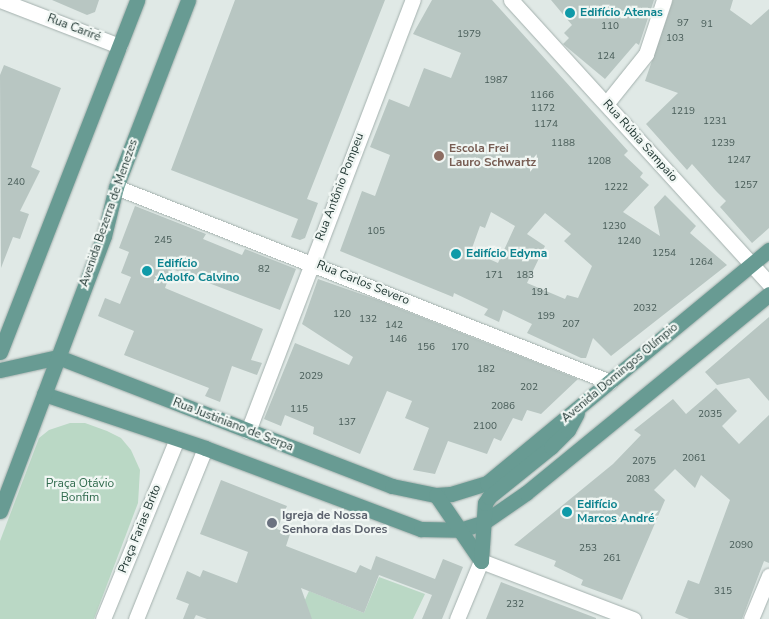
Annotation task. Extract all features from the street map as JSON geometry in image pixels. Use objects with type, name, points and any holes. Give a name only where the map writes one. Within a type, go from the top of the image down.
[{"type":"main road","points":[[0,352],[137,0]]},
{"type":"main road","name":"Avenida Bezerra de Menezes","points":[[0,510],[104,236],[116,187],[188,0]]},
{"type":"main road","name":"Avenida Domingos Olímpio","points":[[468,491],[487,483],[769,250]]},
{"type":"main road","points":[[44,394],[206,448],[421,529],[460,530],[484,522],[526,494],[769,294]]},
{"type":"main road","points":[[0,370],[58,358]]},
{"type":"main road","name":"Rua Justiniano de Serpa","points":[[58,358],[392,486],[436,495],[468,491]]},
{"type":"main road","points":[[481,561],[488,497],[551,447],[568,430],[580,405]]},
{"type":"main road","points":[[436,495],[481,561]]},
{"type":"street","name":"Rua Cariré","points":[[0,0],[119,46]]},
{"type":"street","name":"Rua Antônio Pompeu","points":[[248,431],[311,262],[413,0]]},
{"type":"street","name":"Rua Rúbia Sampaio","points":[[510,0],[769,284]]},
{"type":"street","points":[[606,104],[646,54],[664,0]]},
{"type":"street","name":"Rua Carlos Severo","points":[[116,187],[311,262],[610,382]]},
{"type":"street","name":"Praça Farias Brito","points":[[103,619],[177,438]]},
{"type":"street","points":[[136,619],[206,448]]},
{"type":"street","points":[[457,619],[481,561],[633,619]]},
{"type":"street","points":[[751,619],[769,576]]},
{"type":"green space","name":"Praça Otávio Bonfim","points":[[70,423],[85,423],[121,438],[131,450],[140,470],[138,503],[94,619],[0,619],[0,541],[39,438],[49,430]]},
{"type":"green space","points":[[379,577],[425,594],[413,619],[311,619],[304,602],[309,591],[364,613]]},
{"type":"building","points":[[52,0],[99,0],[95,12],[87,15]]},
{"type":"building","points":[[235,0],[385,0],[307,199],[318,203],[305,238],[300,240],[291,237],[298,219],[171,170]]},
{"type":"building","points":[[432,0],[492,0],[628,151],[624,155],[643,173],[640,177],[649,185],[623,212],[660,236],[654,207],[665,195],[696,226],[690,233],[727,265],[611,356],[593,338],[586,358],[581,358],[527,333],[532,324],[503,310],[499,322],[484,315],[488,309],[454,293],[453,297],[340,251],[362,191],[375,196],[390,155],[370,147],[389,99],[409,107],[424,68],[451,78],[461,53],[413,34]],"holes":[[[491,212],[515,226],[498,263],[471,251],[480,226],[485,228]],[[545,213],[571,234],[564,241],[592,266],[578,298],[567,295],[565,299],[527,283],[545,246],[527,234]]]},
{"type":"building","points":[[551,0],[654,0],[639,45],[636,43],[605,79],[563,44],[569,38],[564,33],[572,25]]},
{"type":"building","points":[[673,0],[733,0],[730,10],[751,25],[769,9],[769,228],[752,243],[720,207],[726,201],[692,164],[687,170],[646,124],[678,93],[645,81]]},
{"type":"building","points":[[4,65],[61,88],[31,167],[40,171],[20,211],[29,214],[20,239],[13,237],[1,268],[0,75]]},
{"type":"building","points":[[135,206],[206,234],[203,239],[242,255],[245,249],[296,269],[280,310],[172,269],[165,288],[263,329],[251,360],[262,363],[257,375],[232,366],[220,402],[205,396],[209,388],[124,355],[134,331],[98,316],[105,298],[120,304],[131,277],[121,273],[129,252],[119,248]]},
{"type":"building","points":[[318,279],[378,300],[578,379],[541,414],[527,410],[522,421],[513,418],[501,441],[494,438],[487,454],[448,441],[435,474],[413,470],[429,428],[405,418],[412,401],[387,391],[360,454],[313,434],[314,427],[285,415],[281,426],[264,419],[295,343],[349,365],[353,357],[302,324]]},
{"type":"building","points":[[769,317],[769,401],[749,378],[717,385],[705,372]]},
{"type":"building","points":[[716,388],[737,411],[722,426],[739,444],[769,415],[769,563],[764,561],[742,619],[689,619],[675,613],[688,580],[699,584],[730,500],[701,475],[695,488],[675,469],[654,490],[665,500],[622,600],[581,585],[583,580],[554,566],[556,561],[514,545],[613,464],[641,435],[634,430],[673,399],[686,414]]},
{"type":"building","points":[[221,480],[287,506],[277,529],[290,534],[286,546],[356,573],[360,565],[371,570],[376,556],[435,579],[443,559],[463,567],[442,619],[422,619],[432,595],[379,575],[364,613],[301,588],[312,619],[207,619],[196,615],[194,619],[183,619],[189,604],[176,599],[187,571],[200,577],[203,570],[237,583],[248,552],[200,534]]},
{"type":"building","points":[[501,582],[596,618],[596,619],[486,619]]},
{"type":"place","name":"Edifício Atenas","points":[[570,13]]},
{"type":"place","name":"Escola Frei Lauro Schwartz","points":[[439,156]]},
{"type":"place","name":"Edifício Edyma","points":[[456,254]]},
{"type":"place","name":"Edifício Adolfo Calvino","points":[[147,271]]},
{"type":"place","name":"Edifício Marcos André","points":[[567,512]]},
{"type":"place","name":"Igreja de Nossa Senhora das Dores","points":[[272,523]]}]
